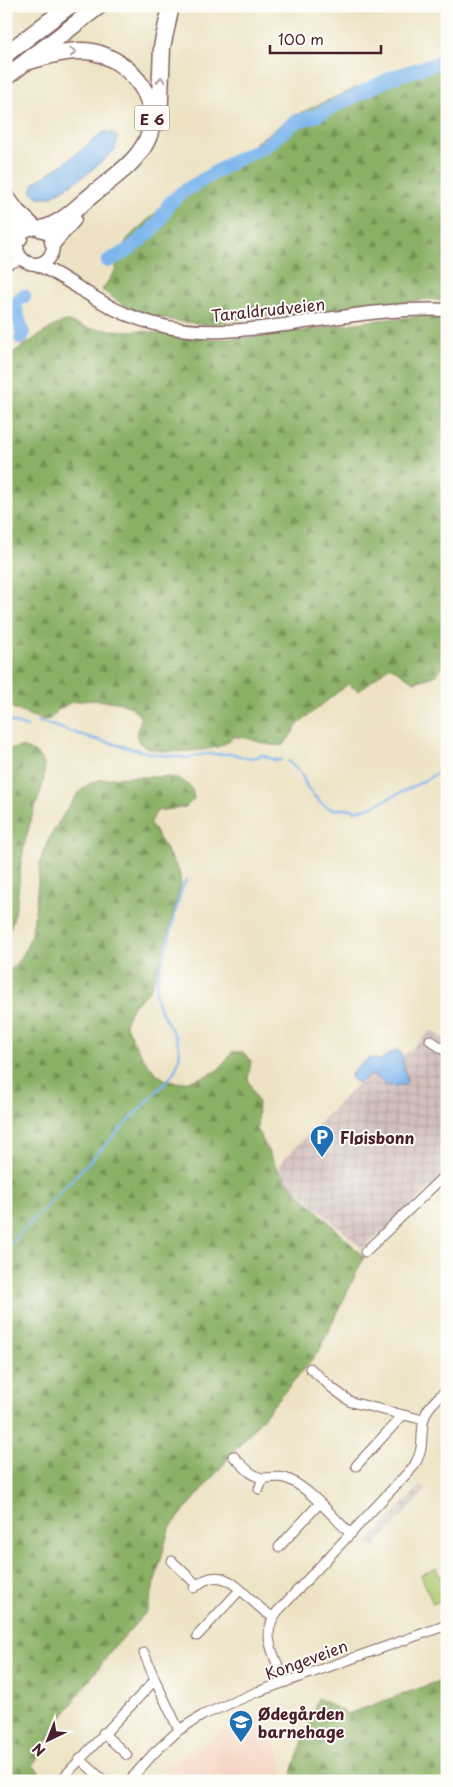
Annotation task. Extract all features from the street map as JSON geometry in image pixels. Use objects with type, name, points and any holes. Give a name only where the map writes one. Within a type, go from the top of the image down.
[{"type":"highway","points":[[6,54],[69,6]]},
{"type":"highway","name":"E 6","points":[[6,77],[99,6]]},
{"type":"highway","name":"E 6","points":[[53,247],[68,224],[135,167],[149,152],[153,144],[157,135],[160,116],[162,47],[171,6]]},
{"type":"highway","name":"E 6","points":[[26,62],[72,52],[94,52],[105,56],[125,67],[138,82],[147,97],[152,114],[150,133],[147,140],[130,162],[63,219],[48,227],[38,228]]},
{"type":"highway","points":[[6,197],[17,212],[38,228]]},
{"type":"highway","points":[[6,208],[15,225],[19,248]]},
{"type":"main road","points":[[38,228],[49,234],[53,247],[47,260],[36,264],[27,262],[19,248],[24,231],[38,228]]},
{"type":"main road","name":"Taraldrudveien","points":[[53,247],[61,267],[73,284]]},
{"type":"main road","name":"Taraldrudveien","points":[[36,264],[103,303],[132,316],[174,328],[204,332],[248,330],[387,312],[447,310]]},
{"type":"street","points":[[6,257],[19,248]]},
{"type":"street","points":[[6,266],[19,248]]},
{"type":"street","points":[[430,1040],[447,1052]]},
{"type":"street","points":[[365,1252],[447,1173]]},
{"type":"street","points":[[310,1368],[351,1402],[424,1420]]},
{"type":"street","points":[[285,1682],[270,1643],[268,1631],[273,1617],[414,1466],[420,1457],[426,1413],[432,1404],[447,1390]]},
{"type":"street","points":[[356,1466],[403,1415]]},
{"type":"street","points":[[233,1456],[249,1471],[263,1478],[279,1476],[302,1488],[351,1534]]},
{"type":"street","points":[[258,1488],[263,1478]]},
{"type":"street","points":[[279,1547],[319,1504]]},
{"type":"street","points":[[172,1561],[196,1586],[206,1578],[221,1576],[231,1581],[263,1611],[273,1617]]},
{"type":"street","points":[[196,1636],[240,1590]]},
{"type":"street","name":"Kongeveien","points":[[129,1781],[155,1752],[179,1730],[203,1715],[285,1682],[447,1625]]},
{"type":"street","points":[[144,1654],[179,1730]]},
{"type":"street","points":[[60,1781],[103,1733],[155,1680]]},
{"type":"street","points":[[103,1733],[126,1755]]},
{"type":"street","points":[[80,1759],[103,1780]]},
{"type":"shaded area","points":[[432,1030],[447,1041],[447,1173],[363,1249],[288,1182],[277,1169],[286,1157],[358,1083],[374,1075],[387,1086],[397,1086],[406,1074],[403,1069],[402,1057]]},
{"type":"shaded area","points":[[421,1485],[426,1490],[374,1547],[368,1542]]},
{"type":"shaded area","name":"Ødegården barnehage","points":[[264,1716],[279,1749],[284,1772],[282,1781],[181,1781],[168,1775],[167,1766],[224,1731]]},
{"type":"green space","points":[[447,54],[447,301],[427,299],[332,312],[248,317],[211,325],[147,315],[125,306],[102,290],[116,269],[117,257],[128,238],[172,198],[204,174],[242,153],[293,116],[365,84]]},
{"type":"green space","points":[[427,316],[447,317],[447,661],[435,676],[414,682],[390,666],[359,691],[348,684],[299,723],[284,745],[270,745],[245,738],[233,737],[220,746],[203,750],[178,752],[155,750],[146,747],[138,740],[137,734],[140,717],[132,707],[117,702],[94,700],[71,702],[58,710],[50,719],[44,720],[6,705],[6,357],[65,321],[88,328],[224,339],[257,337],[379,320]]},
{"type":"green space","points":[[21,747],[38,755],[43,761],[45,771],[43,785],[24,848],[14,917],[6,936],[6,750]]},
{"type":"green space","points":[[172,777],[188,784],[194,799],[186,807],[157,811],[150,823],[179,871],[181,884],[161,960],[150,990],[133,1006],[125,1023],[138,1049],[150,1067],[157,1074],[173,1082],[187,1081],[209,1075],[225,1063],[232,1052],[243,1052],[251,1061],[248,1079],[258,1103],[257,1129],[277,1169],[364,1257],[319,1351],[169,1529],[147,1611],[112,1650],[62,1717],[33,1765],[48,1781],[6,1781],[6,973],[17,963],[25,950],[30,936],[34,921],[41,860],[45,847],[59,821],[78,794],[89,784],[109,778]]},
{"type":"green space","points":[[436,1568],[447,1593],[447,1598],[433,1604],[421,1575]]},
{"type":"green space","points":[[447,1678],[447,1781],[291,1781],[293,1769],[318,1698],[348,1714]]},
{"type":"water","points":[[104,132],[113,133],[118,138],[115,150],[87,174],[51,197],[38,197],[31,191],[34,183],[63,164]]},
{"type":"water","points":[[397,1049],[402,1054],[402,1062],[407,1078],[407,1082],[404,1085],[387,1086],[374,1075],[358,1083],[352,1079],[351,1074],[370,1058],[380,1060]]},
{"type":"waterway","points":[[108,261],[127,251],[150,232],[159,222],[169,204],[181,193],[234,161],[264,147],[295,122],[315,116],[393,77],[447,60]]},
{"type":"waterway","points":[[21,338],[23,334],[15,306],[17,301],[24,296]]},
{"type":"waterway","points":[[6,720],[27,727]]},
{"type":"waterway","points":[[38,721],[91,738],[153,754],[188,758],[204,754],[234,754],[247,758],[262,755],[275,760],[281,760]]},
{"type":"waterway","points":[[288,761],[300,772],[308,789],[321,803],[331,809],[353,809],[355,811],[371,807],[447,768]]},
{"type":"waterway","points":[[6,1248],[168,1080],[177,1067],[180,1055],[178,1044],[162,1014],[158,1003],[156,985],[178,900],[186,880]]},
{"type":"place","name":"Fløisbonn","points":[[322,1158]]},
{"type":"place","name":"Ødegården barnehage","points":[[241,1743]]}]
